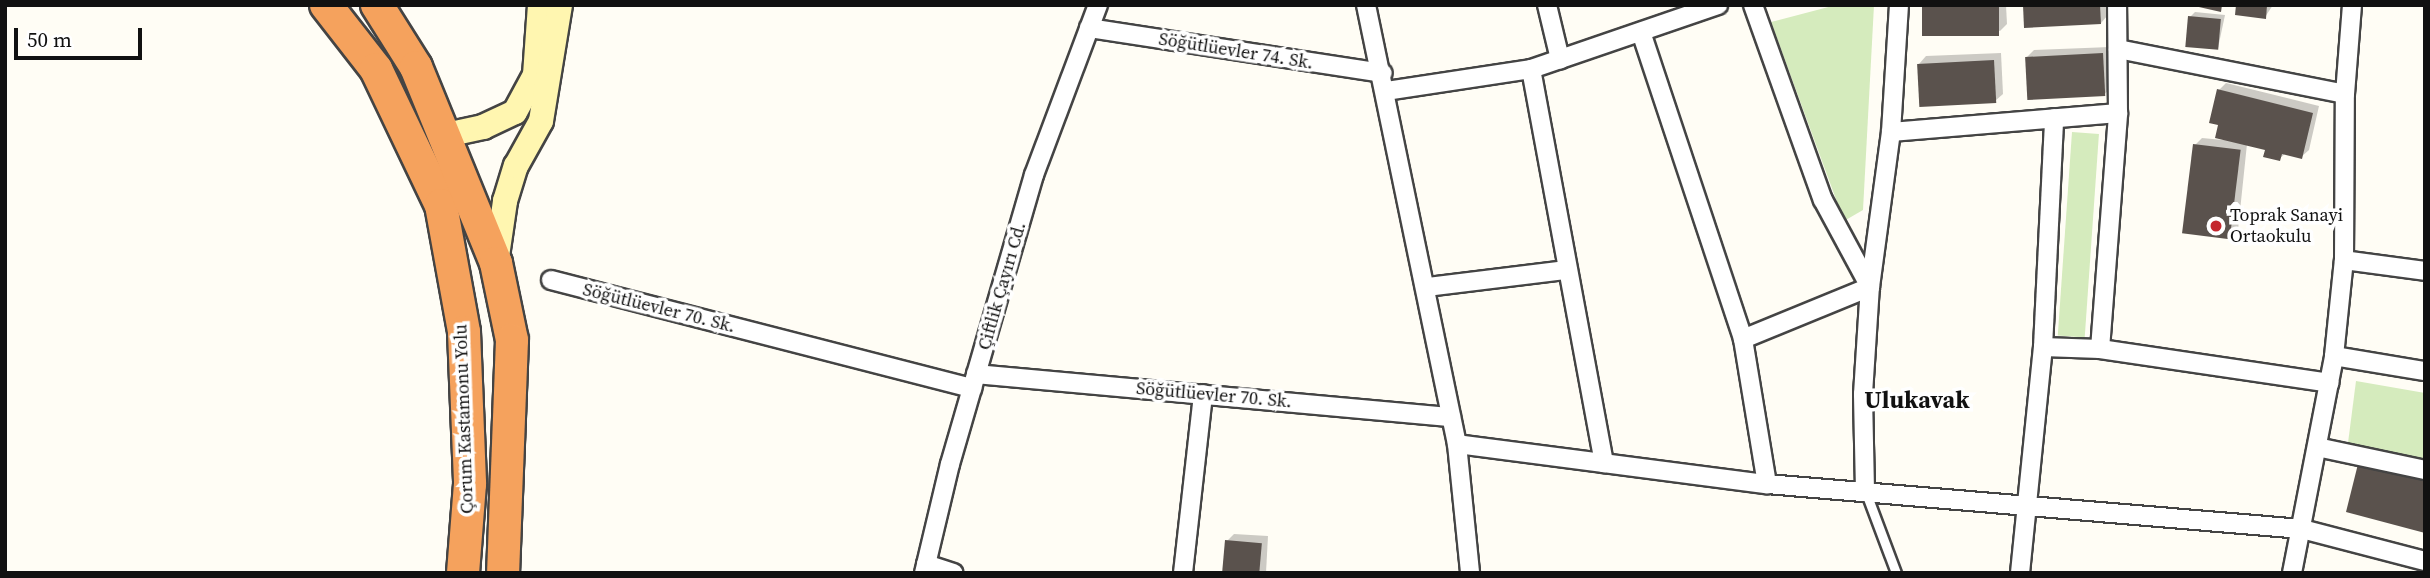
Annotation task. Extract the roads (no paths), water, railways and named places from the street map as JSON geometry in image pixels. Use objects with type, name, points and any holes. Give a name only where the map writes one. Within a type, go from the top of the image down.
[{"type":"highway","name":"Çorum Kastamonu Yolu","points":[[326,5],[376,69],[441,205],[464,331],[470,484],[463,573]]},
{"type":"highway","points":[[377,5],[416,67],[496,263],[512,340],[503,573]]},
{"type":"street","points":[[446,135],[483,127],[515,112],[535,75],[540,5]]},
{"type":"street","points":[[496,263],[505,201],[516,166],[541,121],[560,5]]},
{"type":"street","name":"Çiftlik Çayırı Cd.","points":[[925,568],[974,381],[1034,175],[1098,5]]},
{"type":"street","points":[[1366,5],[1385,82],[1457,444],[1470,573]]},
{"type":"street","points":[[1547,5],[1560,60]]},
{"type":"street","name":"Söğütlüevler 74. Sk.","points":[[1089,28],[1385,82],[1531,69],[1718,5]]},
{"type":"street","points":[[1754,5],[1823,200],[1870,287]]},
{"type":"street","points":[[1865,491],[1863,394],[1870,287],[1891,132],[1899,5]]},
{"type":"street","points":[[2100,349],[2118,113],[2117,5]]},
{"type":"street","points":[[2292,573],[2334,356],[2344,260],[2345,94],[2352,5]]},
{"type":"street","points":[[1641,32],[1742,339],[1767,484]]},
{"type":"street","points":[[2118,49],[2345,94]]},
{"type":"street","points":[[1531,69],[1566,270],[1604,463]]},
{"type":"street","points":[[1891,132],[2118,113]]},
{"type":"street","points":[[2020,573],[2030,504],[2043,347],[2054,118]]},
{"type":"street","points":[[2344,260],[2425,271]]},
{"type":"street","points":[[1427,287],[1566,270]]},
{"type":"street","name":"Söğütlüevler 70. Sk.","points":[[551,280],[974,381],[1203,394],[1451,416]]},
{"type":"street","points":[[1742,339],[1870,287]]},
{"type":"street","points":[[2043,347],[2100,349],[2329,383]]},
{"type":"street","points":[[2334,356],[2425,371]]},
{"type":"street","points":[[1183,573],[1203,394]]},
{"type":"street","points":[[1457,444],[1767,484],[2030,504],[2302,529],[2425,561]]},
{"type":"street","points":[[2317,447],[2425,470]]},
{"type":"street","points":[[925,568],[954,573]]},
{"type":"lane","points":[[1865,491],[1896,573]]},
{"type":"place","name":"Toprak Sanayi Ortaokulu","points":[[2216,226]]},
{"type":"district","name":"Ulukavak","points":[[1917,400]]}]
